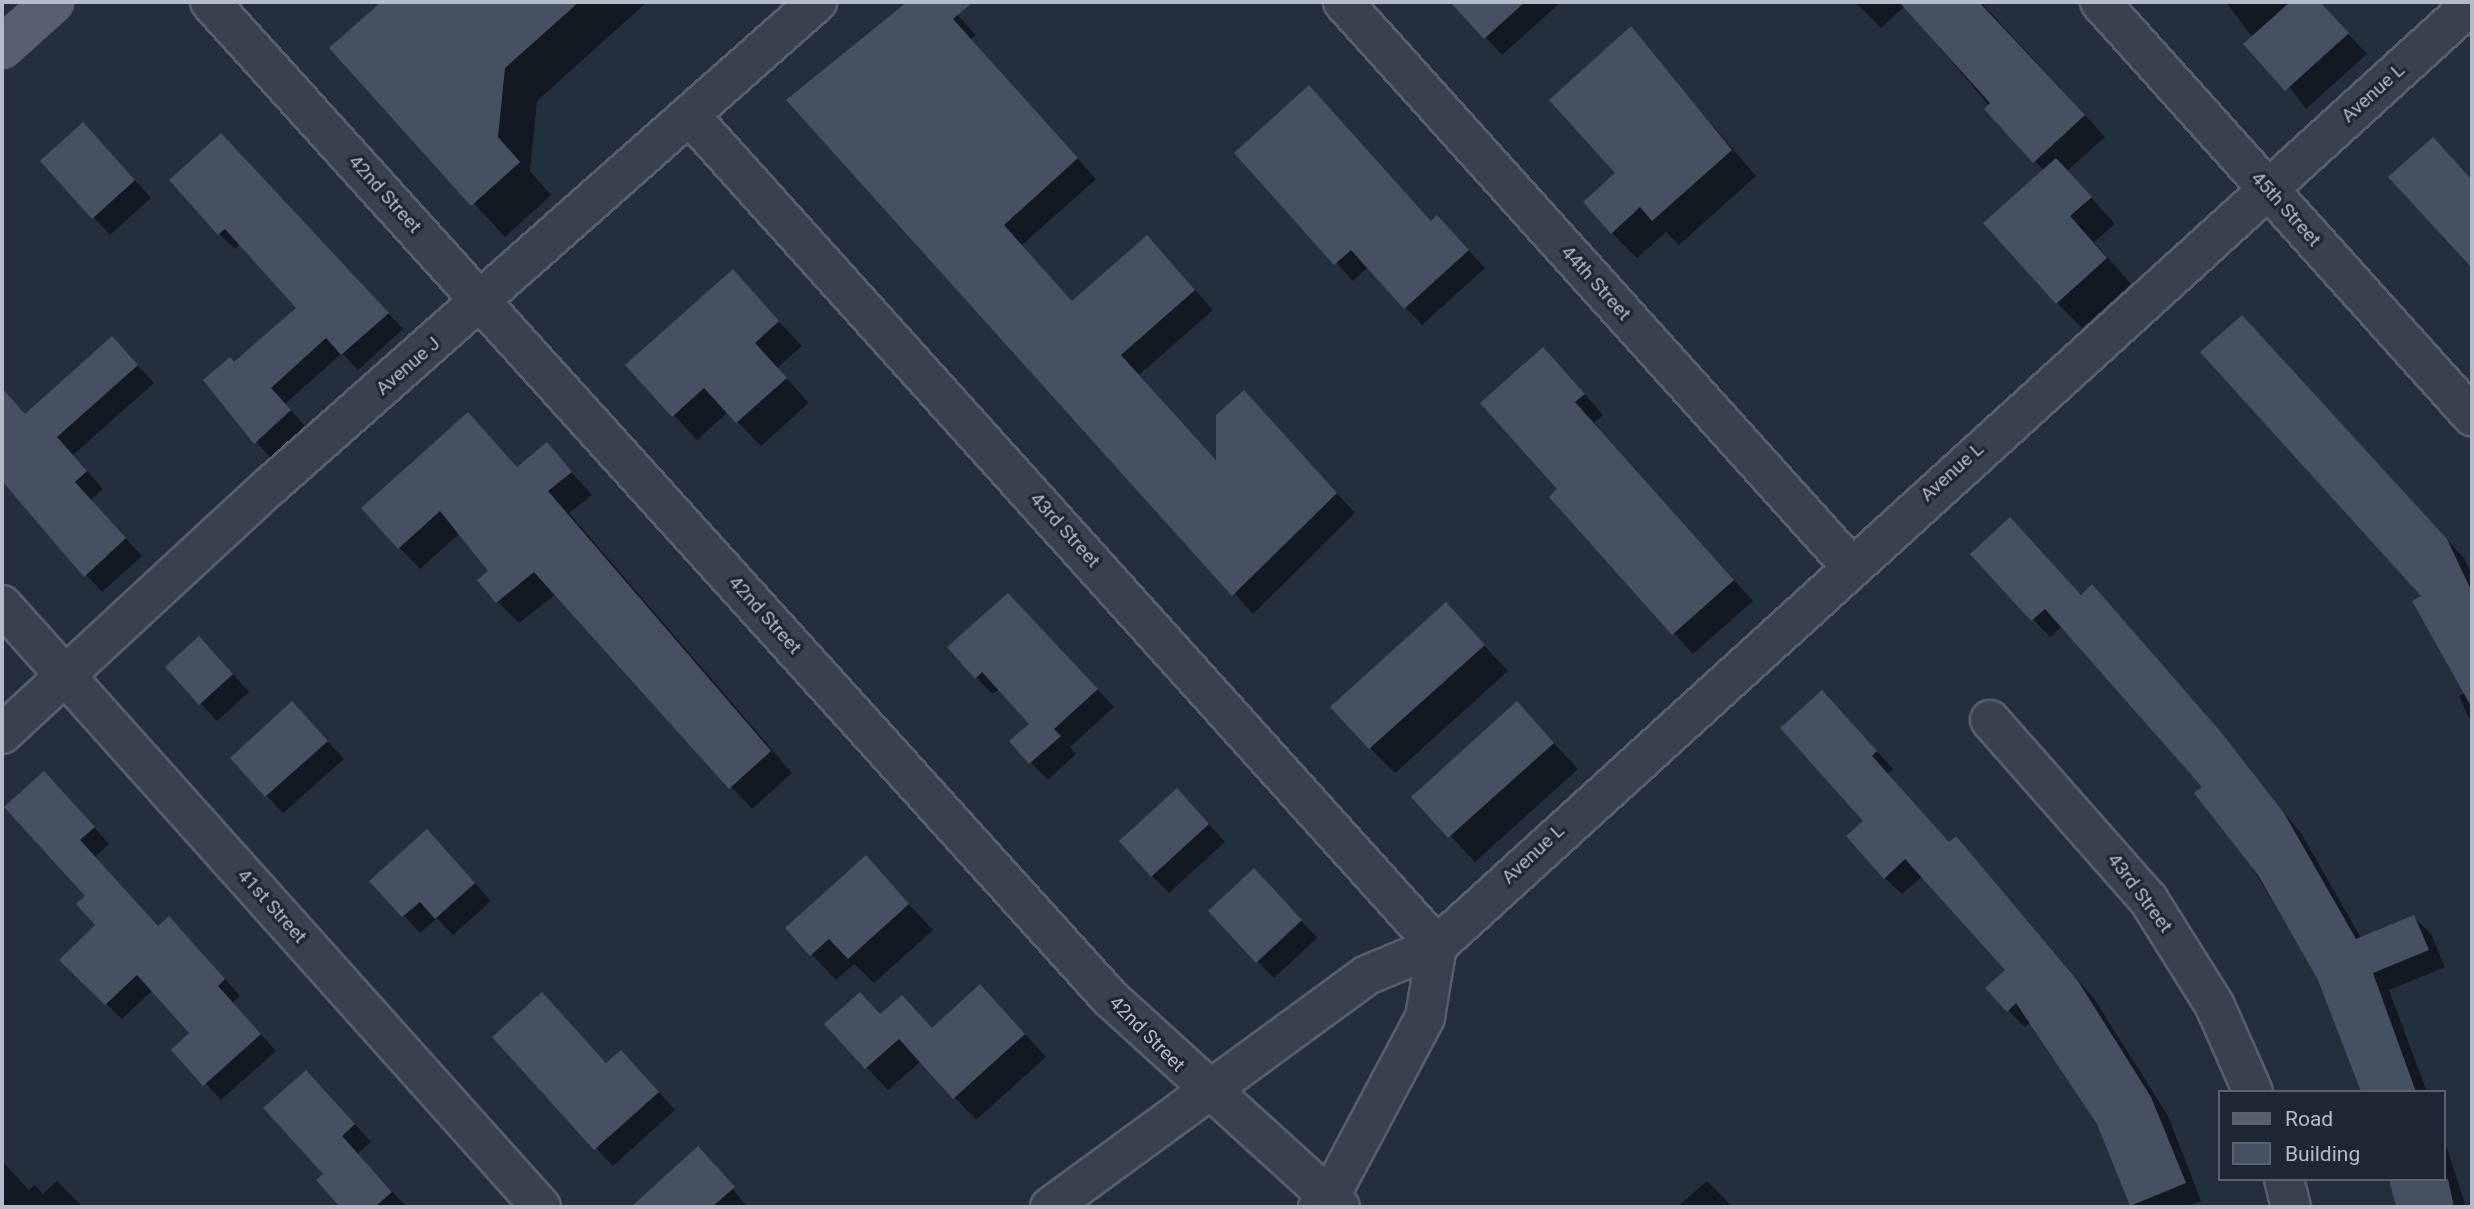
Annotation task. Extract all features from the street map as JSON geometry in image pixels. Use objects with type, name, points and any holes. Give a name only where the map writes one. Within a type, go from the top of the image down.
[{"type":"main road","points":[[2,48],[53,2]]},
{"type":"street","name":"42nd Street","points":[[210,2],[1110,996],[1208,1093],[1329,1204]]},
{"type":"street","name":"Avenue J","points":[[2,734],[817,2]]},
{"type":"street","name":"44th Street","points":[[1343,2],[1850,565]]},
{"type":"street","name":"45th Street","points":[[2100,2],[2472,416]]},
{"type":"street","name":"Avenue L","points":[[1051,1207],[1367,975],[1437,946],[1850,565],[2472,4]]},
{"type":"street","name":"43rd Street","points":[[691,117],[1437,946]]},
{"type":"street","name":"41st Street","points":[[2,605],[541,1207]]},
{"type":"street","name":"43rd Street","points":[[1990,720],[2148,900],[2215,1006],[2252,1090]]},
{"type":"street","points":[[1329,1204],[1425,1017],[1437,946]]},
{"type":"street","points":[[2284,1181],[2291,1207]]},
{"type":"building","points":[[381,2],[579,2],[505,68],[498,137],[520,162],[471,206],[329,48]]},
{"type":"building","points":[[907,2],[973,2],[953,19],[1078,158],[1004,225],[1072,301],[1147,235],[1195,290],[1121,355],[1216,460],[1216,415],[1244,390],[1337,493],[1232,596],[786,100]]},
{"type":"building","points":[[1450,2],[1525,2],[1484,39]]},
{"type":"building","points":[[1899,2],[1979,2],[2085,115],[2033,163],[1984,109],[1990,103]]},
{"type":"building","points":[[2290,2],[2320,2],[2349,33],[2285,91],[2243,44]]},
{"type":"building","points":[[1631,26],[1732,150],[1652,221],[1640,207],[1611,234],[1583,202],[1615,173],[1549,100]]},
{"type":"building","points":[[1309,85],[1431,221],[1437,215],[1469,250],[1404,309],[1351,250],[1334,265],[1234,153]]},
{"type":"building","points":[[83,122],[135,180],[92,219],[40,161]]},
{"type":"building","points":[[221,133],[389,313],[341,355],[326,338],[271,388],[291,410],[254,444],[203,380],[230,357],[234,362],[296,308],[225,229],[218,235],[169,180]]},
{"type":"building","points":[[2433,137],[2472,180],[2472,268],[2388,177]]},
{"type":"building","points":[[2056,158],[2092,197],[2070,216],[2107,258],[2056,304],[1983,223]]},
{"type":"building","points":[[733,269],[779,321],[755,343],[787,378],[736,423],[704,388],[672,417],[625,365]]},
{"type":"building","points":[[2242,315],[2447,539],[2472,592],[2472,708],[2412,601],[2421,596],[2200,352]]},
{"type":"building","points":[[112,336],[138,365],[57,437],[87,471],[75,482],[126,538],[84,577],[2,481],[2,388],[25,414]]},
{"type":"building","points":[[1543,347],[1585,394],[1575,402],[1734,580],[1672,635],[1549,497],[1557,489],[1480,403]]},
{"type":"building","points":[[468,412],[517,467],[547,442],[572,472],[548,491],[771,751],[729,789],[534,572],[496,603],[477,580],[488,571],[440,511],[398,549],[361,508]]},
{"type":"building","points":[[2010,517],[2081,595],[2092,584],[2220,731],[2284,813],[2356,939],[2414,915],[2429,950],[2373,973],[2415,1090],[2360,1090],[2318,980],[2258,875],[2194,793],[2202,787],[2045,609],[2031,621],[1970,554]]},
{"type":"building","points":[[1008,593],[1098,689],[1054,729],[1061,736],[1029,764],[1009,741],[1029,724],[982,672],[975,679],[947,647]]},
{"type":"building","points":[[1446,602],[1485,645],[1369,749],[1330,707]]},
{"type":"building","points":[[199,636],[233,674],[199,705],[165,667]]},
{"type":"building","points":[[1822,690],[1877,751],[1872,756],[1949,842],[1956,836],[2078,981],[2151,1097],[2186,1183],[2130,1206],[2097,1124],[2016,1003],[2007,1012],[1985,988],[2005,970],[1905,859],[1884,879],[1846,836],[1863,821],[1780,728]]},
{"type":"building","points":[[292,701],[328,741],[265,797],[230,758]]},
{"type":"building","points":[[1517,701],[1554,743],[1448,838],[1411,797]]},
{"type":"building","points":[[44,771],[95,827],[80,840],[158,926],[169,916],[225,979],[218,986],[261,1034],[203,1086],[171,1050],[189,1033],[137,975],[105,1005],[59,960],[95,925],[76,904],[85,896],[4,807]]},
{"type":"building","points":[[1177,788],[1209,824],[1151,877],[1119,841]]},
{"type":"building","points":[[427,829],[475,883],[435,919],[420,902],[402,917],[369,881]]},
{"type":"building","points":[[866,855],[909,904],[848,959],[829,939],[810,956],[785,928]]},
{"type":"building","points":[[1254,868],[1302,920],[1256,963],[1208,911]]},
{"type":"building","points":[[980,984],[1025,1034],[953,1099],[899,1039],[865,1069],[824,1024],[860,992],[880,1014],[902,995],[932,1028]]},
{"type":"building","points":[[542,992],[606,1063],[621,1050],[659,1092],[594,1150],[492,1037]]},
{"type":"building","points":[[306,1070],[355,1124],[342,1136],[392,1192],[375,1207],[340,1207],[316,1180],[323,1174],[263,1108]]},
{"type":"building","points":[[698,1146],[735,1187],[712,1207],[631,1207]]},
{"type":"building","points":[[2448,1179],[2454,1207],[2396,1207],[2390,1181]]}]
